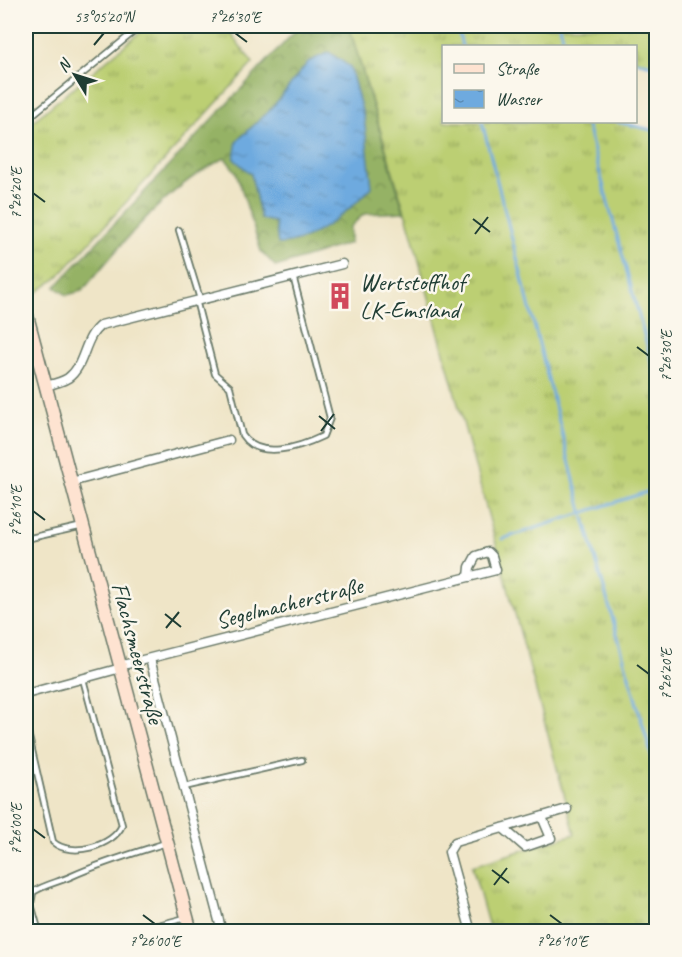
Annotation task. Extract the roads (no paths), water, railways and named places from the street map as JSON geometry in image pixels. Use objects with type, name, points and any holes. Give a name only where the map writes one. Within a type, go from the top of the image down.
[{"type":"street","points":[[45,386],[66,379],[73,373],[92,331],[101,324],[342,264]]},
{"type":"street","name":"Flachsmeerstraße","points":[[26,312],[29,344],[45,386],[191,932]]},
{"type":"street","points":[[71,482],[229,440]]},
{"type":"street","name":"Segelmacherstraße","points":[[26,694],[150,659],[469,577]]},
{"type":"street","name":"Flachsmeerstraße","points":[[150,659],[222,932]]},
{"type":"street","points":[[471,932],[449,852],[455,842],[567,809]]},
{"type":"street","points":[[503,828],[525,847],[551,838],[542,817]]},
{"type":"lane","points":[[26,120],[141,26]]},
{"type":"lane","points":[[179,230],[215,374],[230,387],[242,435],[246,442],[265,451],[311,442],[323,436],[330,418],[293,276]]},
{"type":"lane","points":[[26,539],[83,526]]},
{"type":"lane","points":[[26,724],[53,842],[60,849],[74,850],[111,841],[119,834],[122,825],[83,679]]},
{"type":"lane","points":[[184,787],[302,760]]},
{"type":"lane","points":[[39,932],[31,904],[33,892],[46,884],[72,877],[112,859],[167,843]]},
{"type":"lane","points":[[130,932],[187,917]]},
{"type":"water","points":[[329,52],[350,67],[364,118],[372,187],[341,215],[316,232],[303,239],[278,244],[275,222],[261,219],[251,174],[234,159],[237,141],[271,109],[308,62]]},
{"type":"waterway","points":[[457,26],[462,45]]},
{"type":"waterway","points":[[560,26],[565,45]]},
{"type":"waterway","points":[[564,43],[574,45]]},
{"type":"waterway","points":[[637,61],[656,66]]},
{"type":"waterway","points":[[482,123],[582,511],[656,771]]},
{"type":"waterway","points":[[586,123],[656,378]]},
{"type":"waterway","points":[[622,123],[656,131]]},
{"type":"waterway","points":[[502,539],[656,489]]},
{"type":"place","name":"Wertstoffhof LK-Emsland","points":[[340,296]]}]
